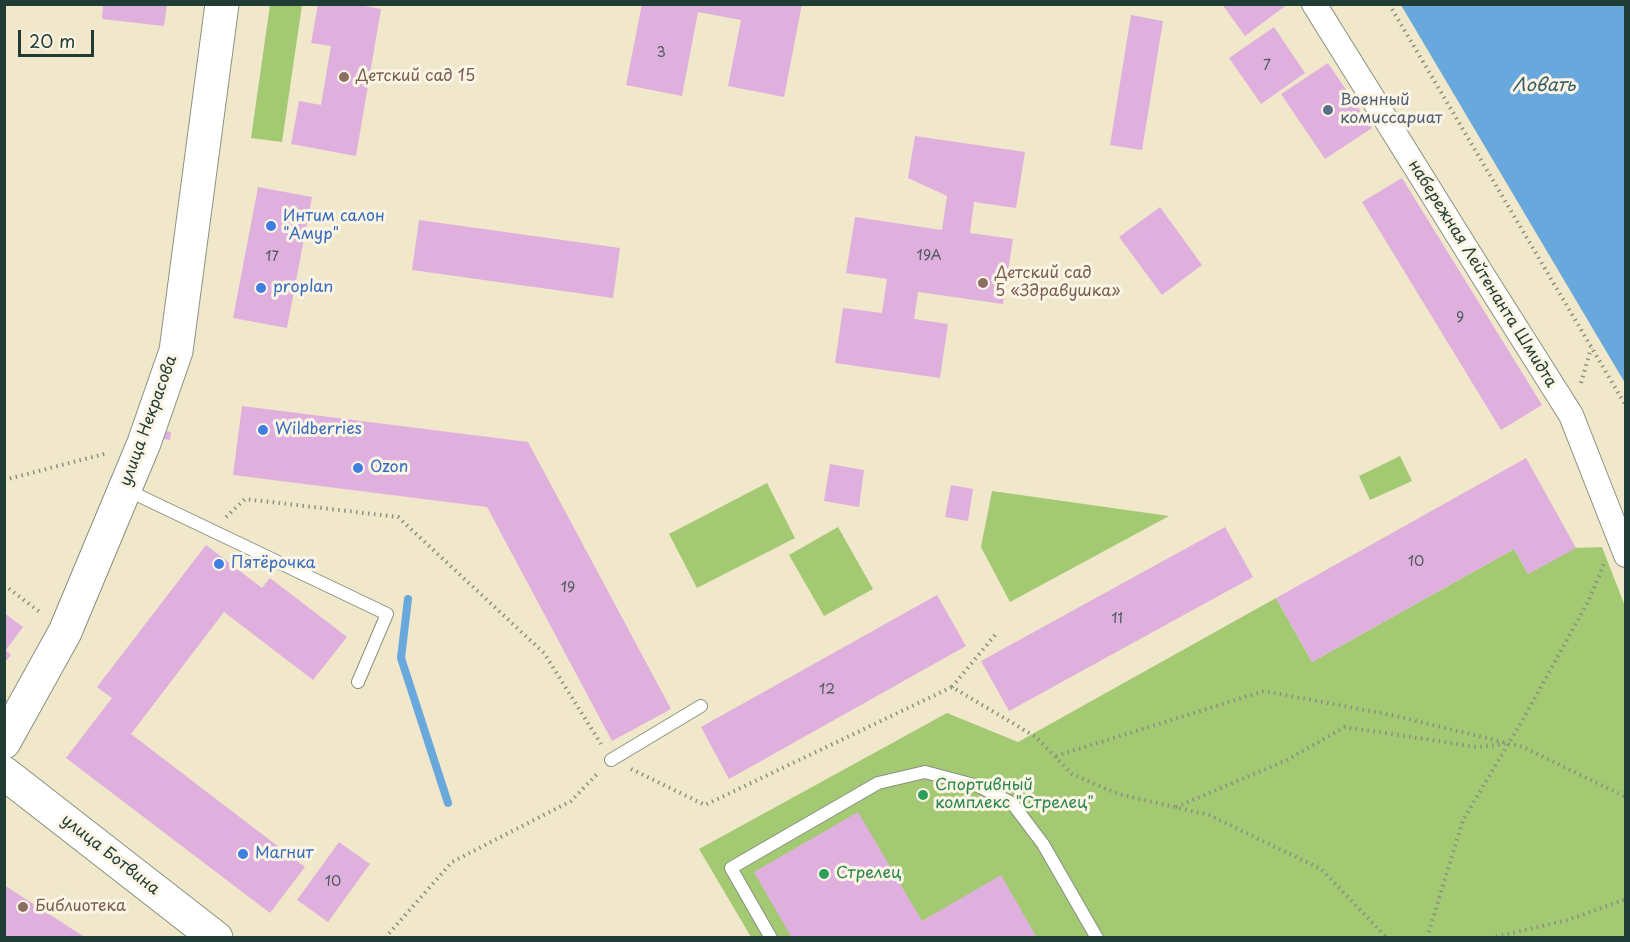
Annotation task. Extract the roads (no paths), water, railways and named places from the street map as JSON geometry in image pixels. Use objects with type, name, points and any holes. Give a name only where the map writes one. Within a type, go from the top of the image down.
[{"type":"street","name":"улица Некрасова","points":[[4,742],[65,632],[144,443],[176,351],[222,4]]},
{"type":"street","name":"набережная Лейтенанта Шмидта","points":[[1314,4],[1571,415],[1626,555]]},
{"type":"street","name":"улица Ботвина","points":[[4,773],[216,938]]},
{"type":"lane","points":[[124,489],[387,614],[358,682]]},
{"type":"lane","points":[[611,760],[702,706]]},
{"type":"lane","points":[[771,938],[731,868],[878,783],[925,772],[978,786],[1012,803],[1043,844],[1097,938]]},
{"type":"water","name":"Ловать","points":[[1401,5],[1625,5],[1625,383]]},
{"type":"waterway","points":[[408,599],[401,658],[448,803]]},
{"type":"place","name":"Детский сад 15","points":[[344,77]]},
{"type":"place","name":"Военный комиссариат","points":[[1328,110]]},
{"type":"place","name":"Интим салон \"Амур\"","points":[[271,226]]},
{"type":"place","name":"Детский сад 5 «Здравушка»","points":[[983,283]]},
{"type":"place","name":"proplan","points":[[261,288]]},
{"type":"place","name":"Wildberries","points":[[263,430]]},
{"type":"place","name":"Ozon","points":[[358,468]]},
{"type":"place","name":"Пятёрочка","points":[[219,564]]},
{"type":"place","name":"Спортивный комплекс \"Стрелец\"","points":[[923,795]]},
{"type":"place","name":"Магнит","points":[[243,854]]},
{"type":"place","name":"Стрелец","points":[[824,874]]},
{"type":"place","name":"Библиотека","points":[[23,907]]}]
